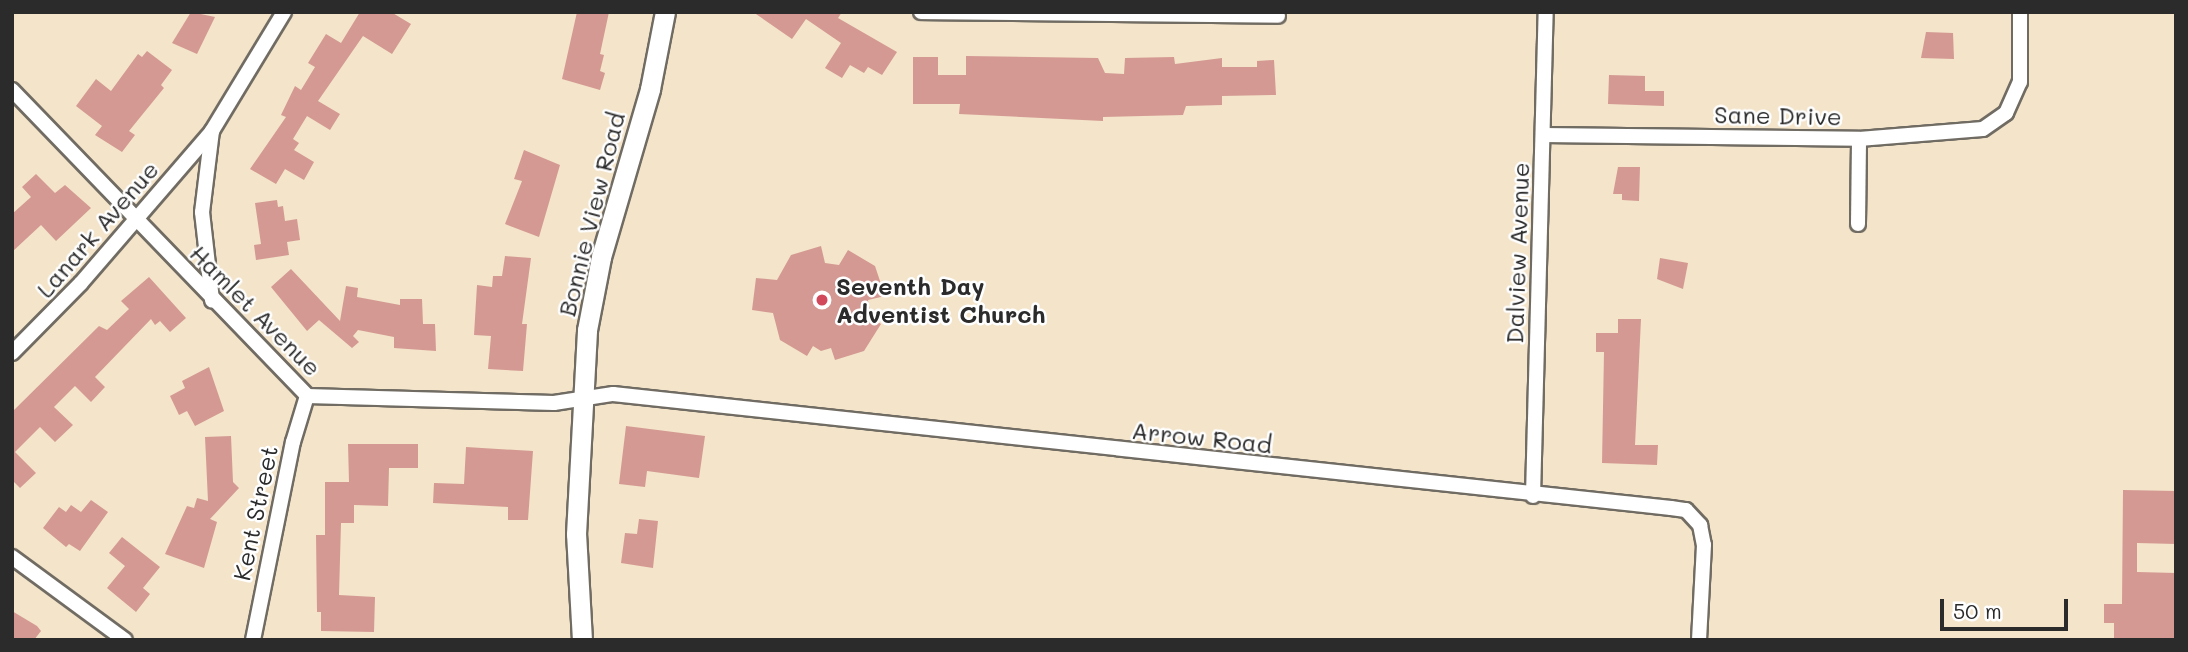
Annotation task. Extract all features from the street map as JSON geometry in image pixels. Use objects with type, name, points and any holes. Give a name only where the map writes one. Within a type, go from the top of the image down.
[{"type":"street","name":"Lanark Avenue","points":[[12,354],[136,219],[212,131],[284,12]]},
{"type":"street","name":"Bonnie View Road","points":[[582,640],[576,534],[580,400],[594,286],[650,89],[665,12]]},
{"type":"street","name":"Dalview Avenue","points":[[1533,496],[1546,12]]},
{"type":"street","name":"Sane Drive","points":[[1543,135],[1859,139],[1983,130],[2006,113],[2020,82],[2020,12]]},
{"type":"street","points":[[928,13],[1278,16]]},
{"type":"street","name":"Hamlet Avenue","points":[[12,90],[307,396],[440,402],[580,400]]},
{"type":"street","name":"Lanark Avenue","points":[[212,131],[202,212],[212,300]]},
{"type":"street","points":[[1858,224],[1859,139]]},
{"type":"street","name":"Arrow Road","points":[[580,400],[613,394],[1533,496],[1686,510],[1700,525],[1704,545],[1699,640]]},
{"type":"street","name":"Kent Street","points":[[253,640],[293,442],[307,396]]},
{"type":"street","points":[[12,557],[125,640]]},
{"type":"building","points":[[191,12],[215,17],[197,54],[172,43]]},
{"type":"building","points":[[360,12],[391,12],[411,24],[392,54],[363,36],[318,101],[340,114],[330,130],[307,116],[293,139],[299,143],[294,150],[314,162],[304,180],[285,169],[276,184],[250,169],[286,117],[281,115],[295,86],[301,90],[315,67],[308,63],[326,34],[341,43]]},
{"type":"building","points":[[577,12],[609,12],[600,54],[604,55],[600,71],[605,73],[600,90],[562,79]]},
{"type":"building","points":[[753,12],[842,12],[838,18],[897,52],[882,75],[868,67],[864,73],[850,65],[842,78],[825,68],[841,43],[806,19],[792,39]]},
{"type":"building","points":[[1926,32],[1953,33],[1954,59],[1921,58]]},
{"type":"building","points":[[147,51],[172,70],[161,85],[164,88],[129,131],[135,135],[122,152],[95,135],[102,126],[76,106],[96,79],[111,91],[138,54],[142,57]]},
{"type":"building","points":[[966,56],[1098,58],[1105,73],[1124,74],[1125,58],[1174,57],[1175,64],[1222,58],[1222,67],[1257,67],[1257,61],[1274,60],[1276,95],[1222,96],[1222,105],[1186,106],[1183,115],[1103,117],[1103,121],[959,114],[960,104],[913,104],[913,57],[938,57],[938,75],[966,75]]},
{"type":"building","points":[[1609,75],[1645,76],[1645,91],[1664,91],[1664,106],[1608,104]]},
{"type":"building","points":[[524,150],[560,165],[539,237],[505,224],[522,181],[514,179]]},
{"type":"building","points":[[1618,167],[1640,167],[1639,201],[1622,200],[1622,194],[1613,194]]},
{"type":"building","points":[[36,174],[55,193],[65,185],[91,208],[56,241],[41,225],[12,252],[12,214],[31,197],[22,187]]},
{"type":"building","points":[[277,200],[278,207],[283,206],[285,221],[297,219],[300,240],[287,242],[289,255],[256,260],[254,245],[261,244],[255,203]]},
{"type":"building","points":[[821,246],[825,263],[839,265],[848,250],[875,266],[885,296],[868,300],[871,318],[881,324],[864,351],[835,360],[831,348],[821,351],[813,346],[807,356],[780,340],[773,313],[752,310],[756,278],[777,280],[791,255]]},
{"type":"building","points":[[505,256],[531,258],[522,324],[527,324],[523,371],[488,369],[491,336],[474,335],[477,285],[492,287],[493,276],[502,276]]},
{"type":"building","points":[[1660,258],[1688,263],[1683,289],[1657,279]]},
{"type":"building","points":[[291,269],[340,321],[346,286],[358,288],[357,297],[400,305],[400,299],[422,299],[423,324],[435,324],[436,351],[394,348],[394,337],[358,330],[353,336],[359,342],[352,348],[319,320],[307,331],[271,287]]},
{"type":"building","points":[[149,277],[186,318],[170,332],[160,321],[155,325],[151,319],[95,377],[105,387],[91,402],[75,386],[54,407],[73,425],[55,442],[40,427],[15,452],[36,473],[20,488],[12,480],[12,412],[99,326],[107,330],[129,309],[121,301]]},
{"type":"building","points":[[1618,319],[1641,319],[1635,445],[1658,445],[1657,465],[1602,463],[1604,352],[1596,352],[1596,333],[1618,333]]},
{"type":"building","points":[[209,367],[224,411],[195,426],[187,411],[179,415],[170,396],[185,388],[182,381]]},
{"type":"building","points":[[626,426],[705,436],[699,478],[647,471],[645,487],[619,484]]},
{"type":"building","points":[[231,436],[233,482],[239,488],[210,519],[217,522],[204,568],[165,554],[187,506],[194,508],[197,498],[208,501],[205,437]]},
{"type":"building","points":[[348,444],[418,444],[418,468],[389,468],[388,506],[354,505],[354,523],[341,523],[339,595],[375,597],[374,632],[321,631],[321,612],[317,612],[316,535],[325,535],[325,482],[349,482]]},
{"type":"building","points":[[466,447],[533,451],[528,520],[508,520],[508,507],[433,503],[434,483],[464,484]]},
{"type":"building","points":[[2123,490],[2176,491],[2176,544],[2137,543],[2137,572],[2176,573],[2176,640],[2114,640],[2114,623],[2104,623],[2104,604],[2122,604]]},
{"type":"building","points":[[91,500],[108,512],[80,551],[69,544],[66,547],[43,528],[59,507],[66,512],[71,505],[81,512]]},
{"type":"building","points":[[639,519],[658,521],[653,568],[621,563],[625,533],[637,534]]},
{"type":"building","points":[[122,537],[160,567],[143,588],[150,594],[136,612],[107,588],[125,566],[109,553]]},
{"type":"building","points":[[12,611],[41,631],[34,640],[12,640]]},
{"type":"place","name":"Seventh Day Adventist Church","points":[[822,300]]}]
